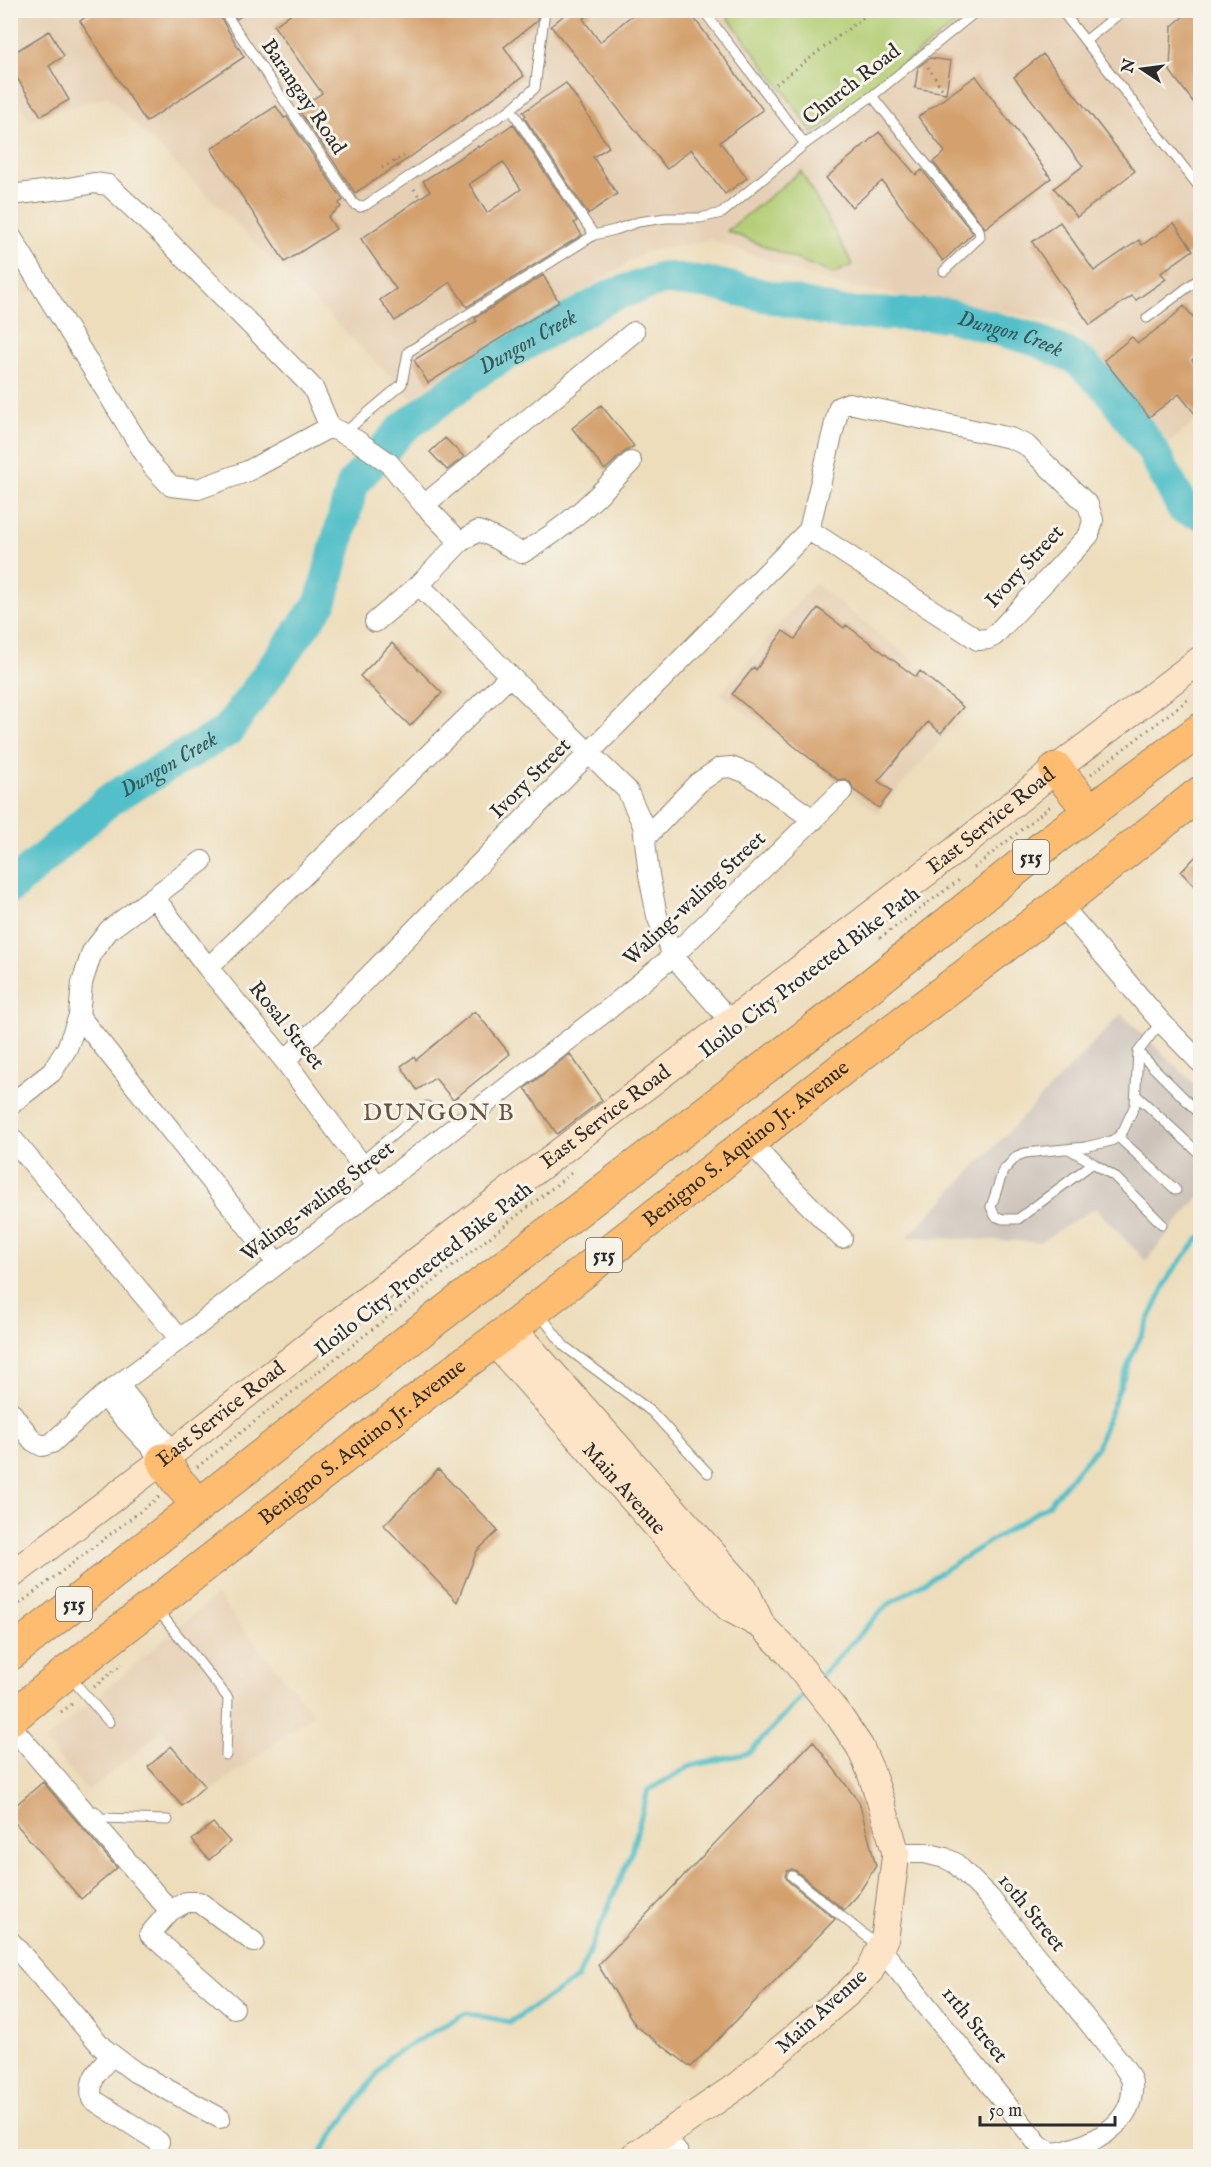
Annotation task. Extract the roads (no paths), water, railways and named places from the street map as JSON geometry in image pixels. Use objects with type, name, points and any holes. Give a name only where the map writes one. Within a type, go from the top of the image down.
[{"type":"highway","name":"515","points":[[10,1654],[180,1482],[316,1414],[442,1314],[817,1027],[1073,790],[1200,730]]},
{"type":"highway","name":"Benigno S. Aquino Jr. Avenue","points":[[12,1720],[66,1673],[153,1605],[843,1068],[1060,904],[1200,793]]},
{"type":"highway","points":[[817,1027],[843,1068]]},
{"type":"highway","points":[[316,1414],[347,1456]]},
{"type":"street","points":[[10,195],[94,183],[108,185],[163,236],[313,388],[343,433],[389,463],[424,505],[460,542]]},
{"type":"street","points":[[10,235],[153,467],[171,486],[198,489],[343,433]]},
{"type":"street","points":[[424,505],[634,332]]},
{"type":"street","name":"Ivory Street","points":[[285,1061],[809,530],[839,407],[849,403],[1010,438],[1026,445],[1088,505],[1094,520],[1089,535],[1002,627],[988,639],[978,640],[809,530]]},
{"type":"street","points":[[375,622],[420,585],[460,542],[478,531],[493,535],[522,553],[548,538],[588,507],[631,462]]},
{"type":"street","points":[[420,585],[589,755],[627,790],[643,825],[657,916],[673,956],[732,1023]]},
{"type":"street","name":"East Service Road","points":[[10,1576],[180,1482],[388,1283],[732,1023],[952,853],[1073,790],[1200,660]]},
{"type":"street","points":[[208,968],[510,676]]},
{"type":"street","points":[[645,838],[698,783],[720,768],[731,767],[747,773],[814,820]]},
{"type":"street","name":"Waling-waling Street","points":[[10,1412],[33,1441],[42,1446],[52,1443],[111,1391],[610,1008],[673,956],[842,791]]},
{"type":"street","points":[[10,1105],[52,1072],[67,1048],[79,1016],[82,983],[92,952],[109,930],[202,861]]},
{"type":"street","name":"Rosal Street","points":[[154,897],[208,968],[285,1061],[378,1187]]},
{"type":"street","points":[[1060,904],[1161,1022],[1200,1062]]},
{"type":"street","points":[[79,1016],[277,1263]]},
{"type":"street","points":[[10,1136],[180,1339]]},
{"type":"street","points":[[750,1142],[842,1238]]},
{"type":"street","name":"Main Avenue","points":[[514,1326],[729,1608],[762,1626],[788,1652],[839,1716],[860,1748],[870,1770],[896,1853],[885,1937],[870,1971],[849,1992],[737,2086],[664,2134],[634,2157]]},
{"type":"street","points":[[111,1391],[180,1482]]},
{"type":"street","points":[[12,1720],[170,1911]]},
{"type":"street","name":"10th Street","points":[[896,1853],[925,1853],[955,1863],[990,1898],[1124,2067],[1132,2082],[1130,2102],[1121,2120],[1108,2134],[1092,2143]]},
{"type":"street","points":[[234,2008],[150,1934],[170,1911],[186,1902],[199,1902],[254,1942]]},
{"type":"street","points":[[10,1941],[103,2048],[135,2072],[220,2118]]},
{"type":"street","name":"11th Street","points":[[881,1949],[1039,2145],[1052,2152],[1065,2151],[1092,2143]]},
{"type":"street","points":[[112,2055],[92,2079],[90,2090],[92,2099],[159,2142]]},
{"type":"street","points":[[664,2134],[680,2157]]},
{"type":"lane","name":"Barangay Road","points":[[223,10],[354,204],[360,207],[511,109]]},
{"type":"lane","points":[[545,10],[535,88],[511,109],[594,235]]},
{"type":"lane","points":[[704,10],[805,144]]},
{"type":"lane","name":"Church Road","points":[[343,433],[402,384],[408,352],[594,235],[638,222],[666,218],[700,218],[722,213],[805,144],[872,96],[978,10]]},
{"type":"lane","points":[[1061,10],[1200,188]]},
{"type":"lane","points":[[1085,41],[1124,10]]},
{"type":"lane","points":[[872,96],[979,230],[980,237],[976,243],[944,271]]},
{"type":"lane","points":[[1147,318],[1200,278]]},
{"type":"lane","points":[[1093,1163],[1018,1219],[1004,1219],[995,1216],[991,1207],[1003,1171],[1017,1156],[1025,1153],[1069,1149],[1111,1141],[1118,1137],[1133,1112],[1138,1052],[1161,1022]]},
{"type":"lane","points":[[1138,1052],[1200,1114]]},
{"type":"lane","points":[[1136,1095],[1200,1154]]},
{"type":"lane","points":[[360,1163],[427,1106]]},
{"type":"lane","points":[[1118,1137],[1176,1190]]},
{"type":"lane","points":[[1069,1149],[1114,1176],[1162,1224]]},
{"type":"lane","points":[[514,1326],[564,1346],[652,1412],[708,1473]]},
{"type":"lane","points":[[153,1605],[228,1698],[226,1755]]},
{"type":"lane","points":[[66,1673],[109,1722]]},
{"type":"lane","points":[[12,1720],[101,1818],[168,1820]]},
{"type":"lane","points":[[792,1876],[881,1949]]},
{"type":"waterway","name":"Dungon Creek","points":[[10,888],[109,800],[227,731],[321,602],[353,483],[402,429],[483,368],[610,296],[665,278],[714,284],[841,313],[947,315],[1033,339],[1076,358],[1111,392],[1151,448],[1183,508],[1200,513]]},
{"type":"waterway","points":[[818,1679],[886,1606],[1048,1505],[1097,1447],[1132,1355],[1171,1273],[1200,1237]]},
{"type":"waterway","points":[[318,2156],[389,2057],[466,2013],[510,2022],[578,1978],[632,1851],[648,1790],[691,1766],[749,1753],[808,1690]]},
{"type":"district","name":"DUNGON B","points":[[439,1113]]}]
